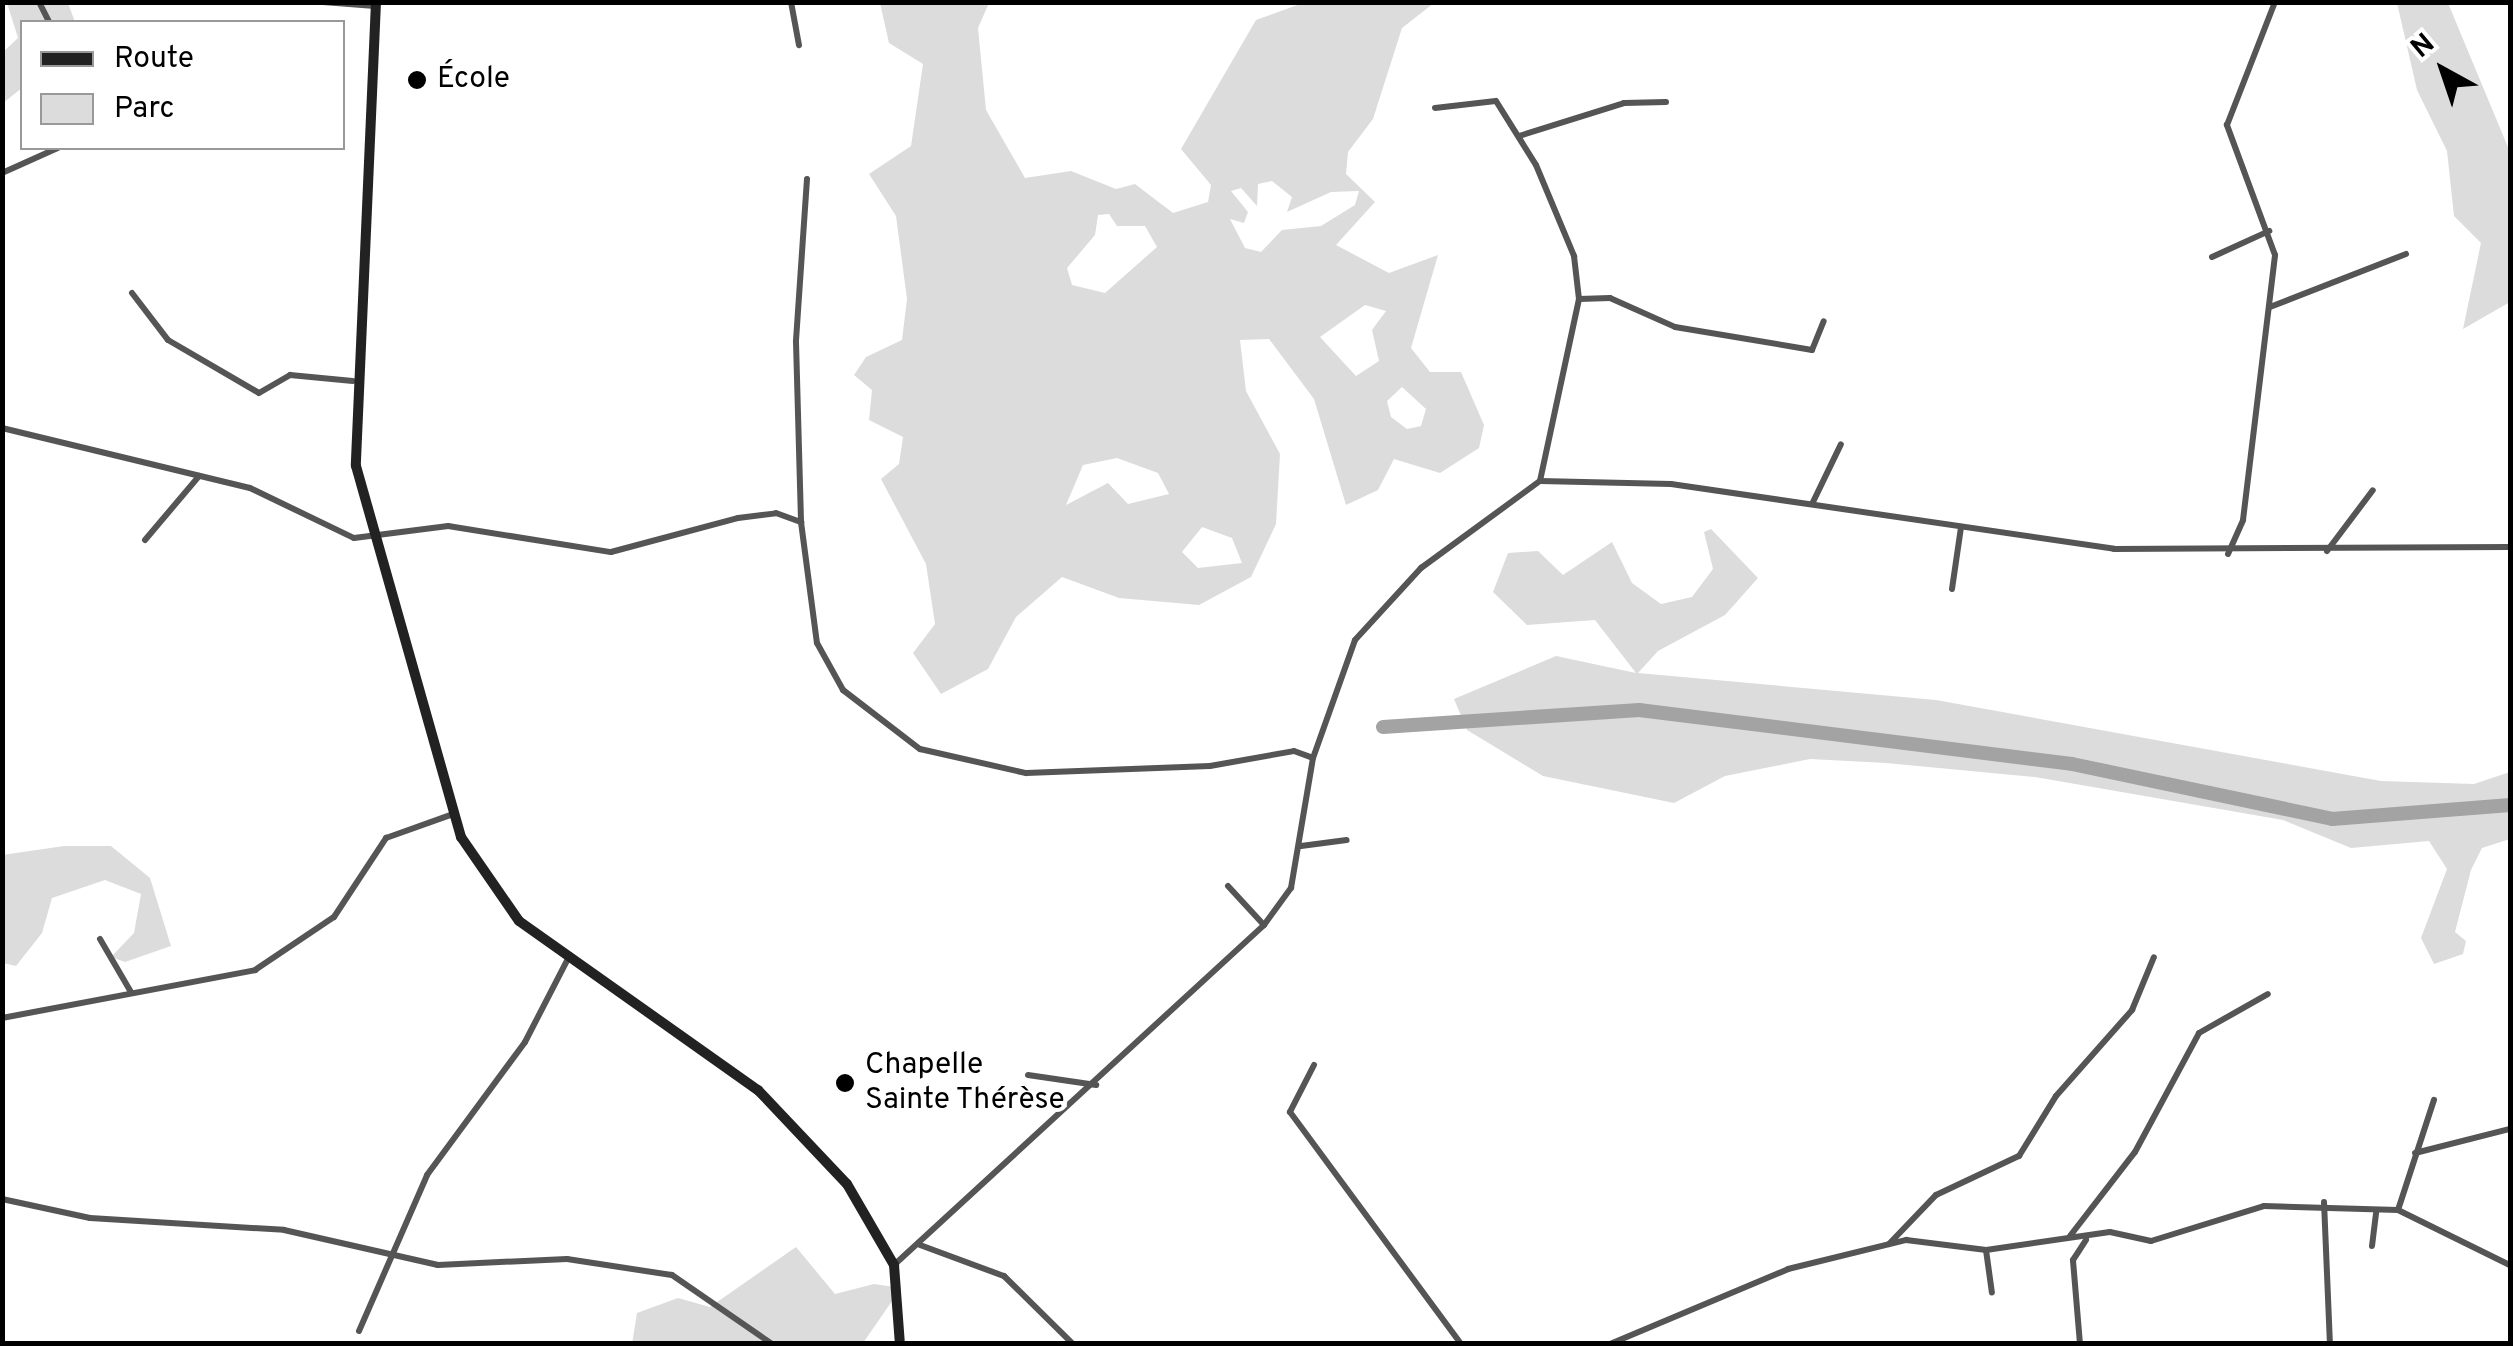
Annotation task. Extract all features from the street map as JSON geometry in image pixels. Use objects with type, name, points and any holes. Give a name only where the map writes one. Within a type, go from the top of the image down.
[{"type":"main road","points":[[376,4],[353,381],[371,537],[468,852],[497,898],[788,1118],[860,1202],[894,1265],[900,1344]]},
{"type":"street","points":[[323,2],[376,4]]},
{"type":"street","points":[[791,2],[800,46]]},
{"type":"street","points":[[2227,555],[2243,520],[2270,307],[2269,231],[2226,130],[2276,2]]},
{"type":"street","points":[[1435,108],[1491,98],[1519,136],[1574,256],[1579,299],[1540,481]]},
{"type":"street","points":[[1519,136],[1624,104],[1666,102]]},
{"type":"street","points":[[2,173],[54,150]]},
{"type":"street","points":[[807,179],[796,342],[801,522],[819,650],[853,700],[920,749],[1026,773],[1210,766],[1294,751],[1313,758]]},
{"type":"street","points":[[2212,257],[2269,231]]},
{"type":"street","points":[[2270,307],[2406,254]]},
{"type":"street","points":[[132,293],[168,340],[259,393],[290,375],[353,381]]},
{"type":"street","points":[[1579,299],[1610,298],[1675,327],[1812,350],[1824,321]]},
{"type":"street","points":[[2,428],[199,476],[371,537],[448,526],[612,552],[738,518],[776,513],[801,522]]},
{"type":"street","points":[[1813,502],[1842,444]]},
{"type":"street","points":[[145,540],[199,476]]},
{"type":"street","points":[[894,1265],[1097,1086],[1264,925],[1290,888],[1302,846],[1313,758],[1366,623],[1421,568],[1540,481],[1652,482],[1813,502],[1961,527],[2227,555],[2510,547]]},
{"type":"street","points":[[2326,552],[2373,490]]},
{"type":"street","points":[[1952,589],[1961,527]]},
{"type":"street","points":[[2,1018],[254,970],[334,917],[386,838],[457,813]]},
{"type":"street","points":[[1302,846],[1347,840]]},
{"type":"street","points":[[1228,886],[1264,925]]},
{"type":"street","points":[[100,939],[131,992]]},
{"type":"street","points":[[359,1331],[427,1176],[525,1042],[570,956]]},
{"type":"street","points":[[1889,1245],[1936,1194],[2019,1156],[2056,1096],[2132,1010],[2154,957]]},
{"type":"street","points":[[2070,1237],[2135,1152],[2199,1033],[2268,994]]},
{"type":"street","points":[[1314,1065],[1290,1112],[1461,1344]]},
{"type":"street","points":[[1028,1075],[1097,1086]]},
{"type":"street","points":[[2398,1210],[2434,1100]]},
{"type":"street","points":[[2415,1153],[2510,1129]]},
{"type":"street","points":[[2,1199],[116,1221],[284,1230],[389,1256],[462,1266],[567,1259],[672,1275],[772,1344]]},
{"type":"street","points":[[1610,1344],[1788,1268],[1912,1239],[1986,1250],[2070,1237],[2086,1240],[2119,1232],[2151,1241],[2241,1210],[2324,1202],[2398,1210],[2510,1265]]},
{"type":"street","points":[[2324,1202],[2330,1344]]},
{"type":"street","points":[[2372,1246],[2376,1210]]},
{"type":"street","points":[[2080,1344],[2074,1260],[2086,1240]]},
{"type":"street","points":[[919,1245],[1004,1276],[1073,1344]]},
{"type":"street","points":[[1986,1250],[1992,1293]]},
{"type":"green space","points":[[7,3],[68,3],[74,20],[20,20],[20,90],[3,103],[3,52],[18,38]]},
{"type":"green space","points":[[880,3],[989,3],[978,28],[986,110],[1025,178],[1071,171],[1116,189],[1135,184],[1173,213],[1208,202],[1211,185],[1181,149],[1256,20],[1303,3],[1434,3],[1402,28],[1373,119],[1348,152],[1346,174],[1375,202],[1336,245],[1389,273],[1438,255],[1411,348],[1430,372],[1461,372],[1484,425],[1479,448],[1440,473],[1394,459],[1378,490],[1346,505],[1314,399],[1269,339],[1240,340],[1246,391],[1280,454],[1276,524],[1251,577],[1199,605],[1119,598],[1062,577],[1016,617],[988,669],[941,694],[913,653],[935,624],[926,564],[881,479],[899,464],[903,437],[869,420],[872,390],[854,375],[866,357],[902,340],[907,299],[896,216],[869,174],[911,146],[923,64],[889,43]],"holes":[[[1272,181],[1292,197],[1287,212],[1331,192],[1359,191],[1355,205],[1321,226],[1282,230],[1261,252],[1245,248],[1230,219],[1244,223],[1248,212],[1231,191],[1241,188],[1257,206],[1258,184]],[[1109,214],[1117,226],[1145,226],[1157,247],[1105,293],[1072,285],[1067,268],[1095,235],[1098,215]],[[1365,305],[1386,311],[1372,330],[1379,361],[1356,376],[1320,337]],[[1402,387],[1426,409],[1421,426],[1407,429],[1391,417],[1387,401]],[[1117,458],[1158,473],[1169,494],[1128,504],[1108,483],[1066,505],[1083,465]],[[1202,527],[1232,538],[1242,563],[1198,568],[1182,552]]]},
{"type":"green space","points":[[2397,3],[2448,3],[2510,152],[2510,302],[2463,329],[2481,243],[2454,216],[2447,151],[2417,90]]},
{"type":"green space","points":[[1711,529],[1758,578],[1725,615],[1658,651],[1638,673],[1936,700],[2381,781],[2474,784],[2510,772],[2510,839],[2482,848],[2471,870],[2455,932],[2466,941],[2463,954],[2434,964],[2421,938],[2447,869],[2429,841],[2351,848],[2283,820],[2035,777],[1810,759],[1725,776],[1674,803],[1543,776],[1467,730],[1454,699],[1556,656],[1636,673],[1595,620],[1527,625],[1493,592],[1508,553],[1538,551],[1563,575],[1612,542],[1632,583],[1661,604],[1692,597],[1713,569],[1704,532]]},
{"type":"green space","points":[[64,846],[111,846],[150,878],[171,946],[125,962],[111,957],[134,933],[141,894],[105,880],[52,898],[42,933],[16,966],[3,963],[2,855]]},
{"type":"green space","points":[[796,1247],[835,1294],[874,1284],[901,1288],[863,1343],[632,1344],[637,1313],[678,1298],[710,1307]]},
{"type":"waterway","points":[[1383,727],[1639,710],[2072,764],[2332,819],[2510,805]]},
{"type":"place","name":"École","points":[[417,80]]},
{"type":"place","name":"Chapelle Sainte Thérèse","points":[[845,1083]]}]
